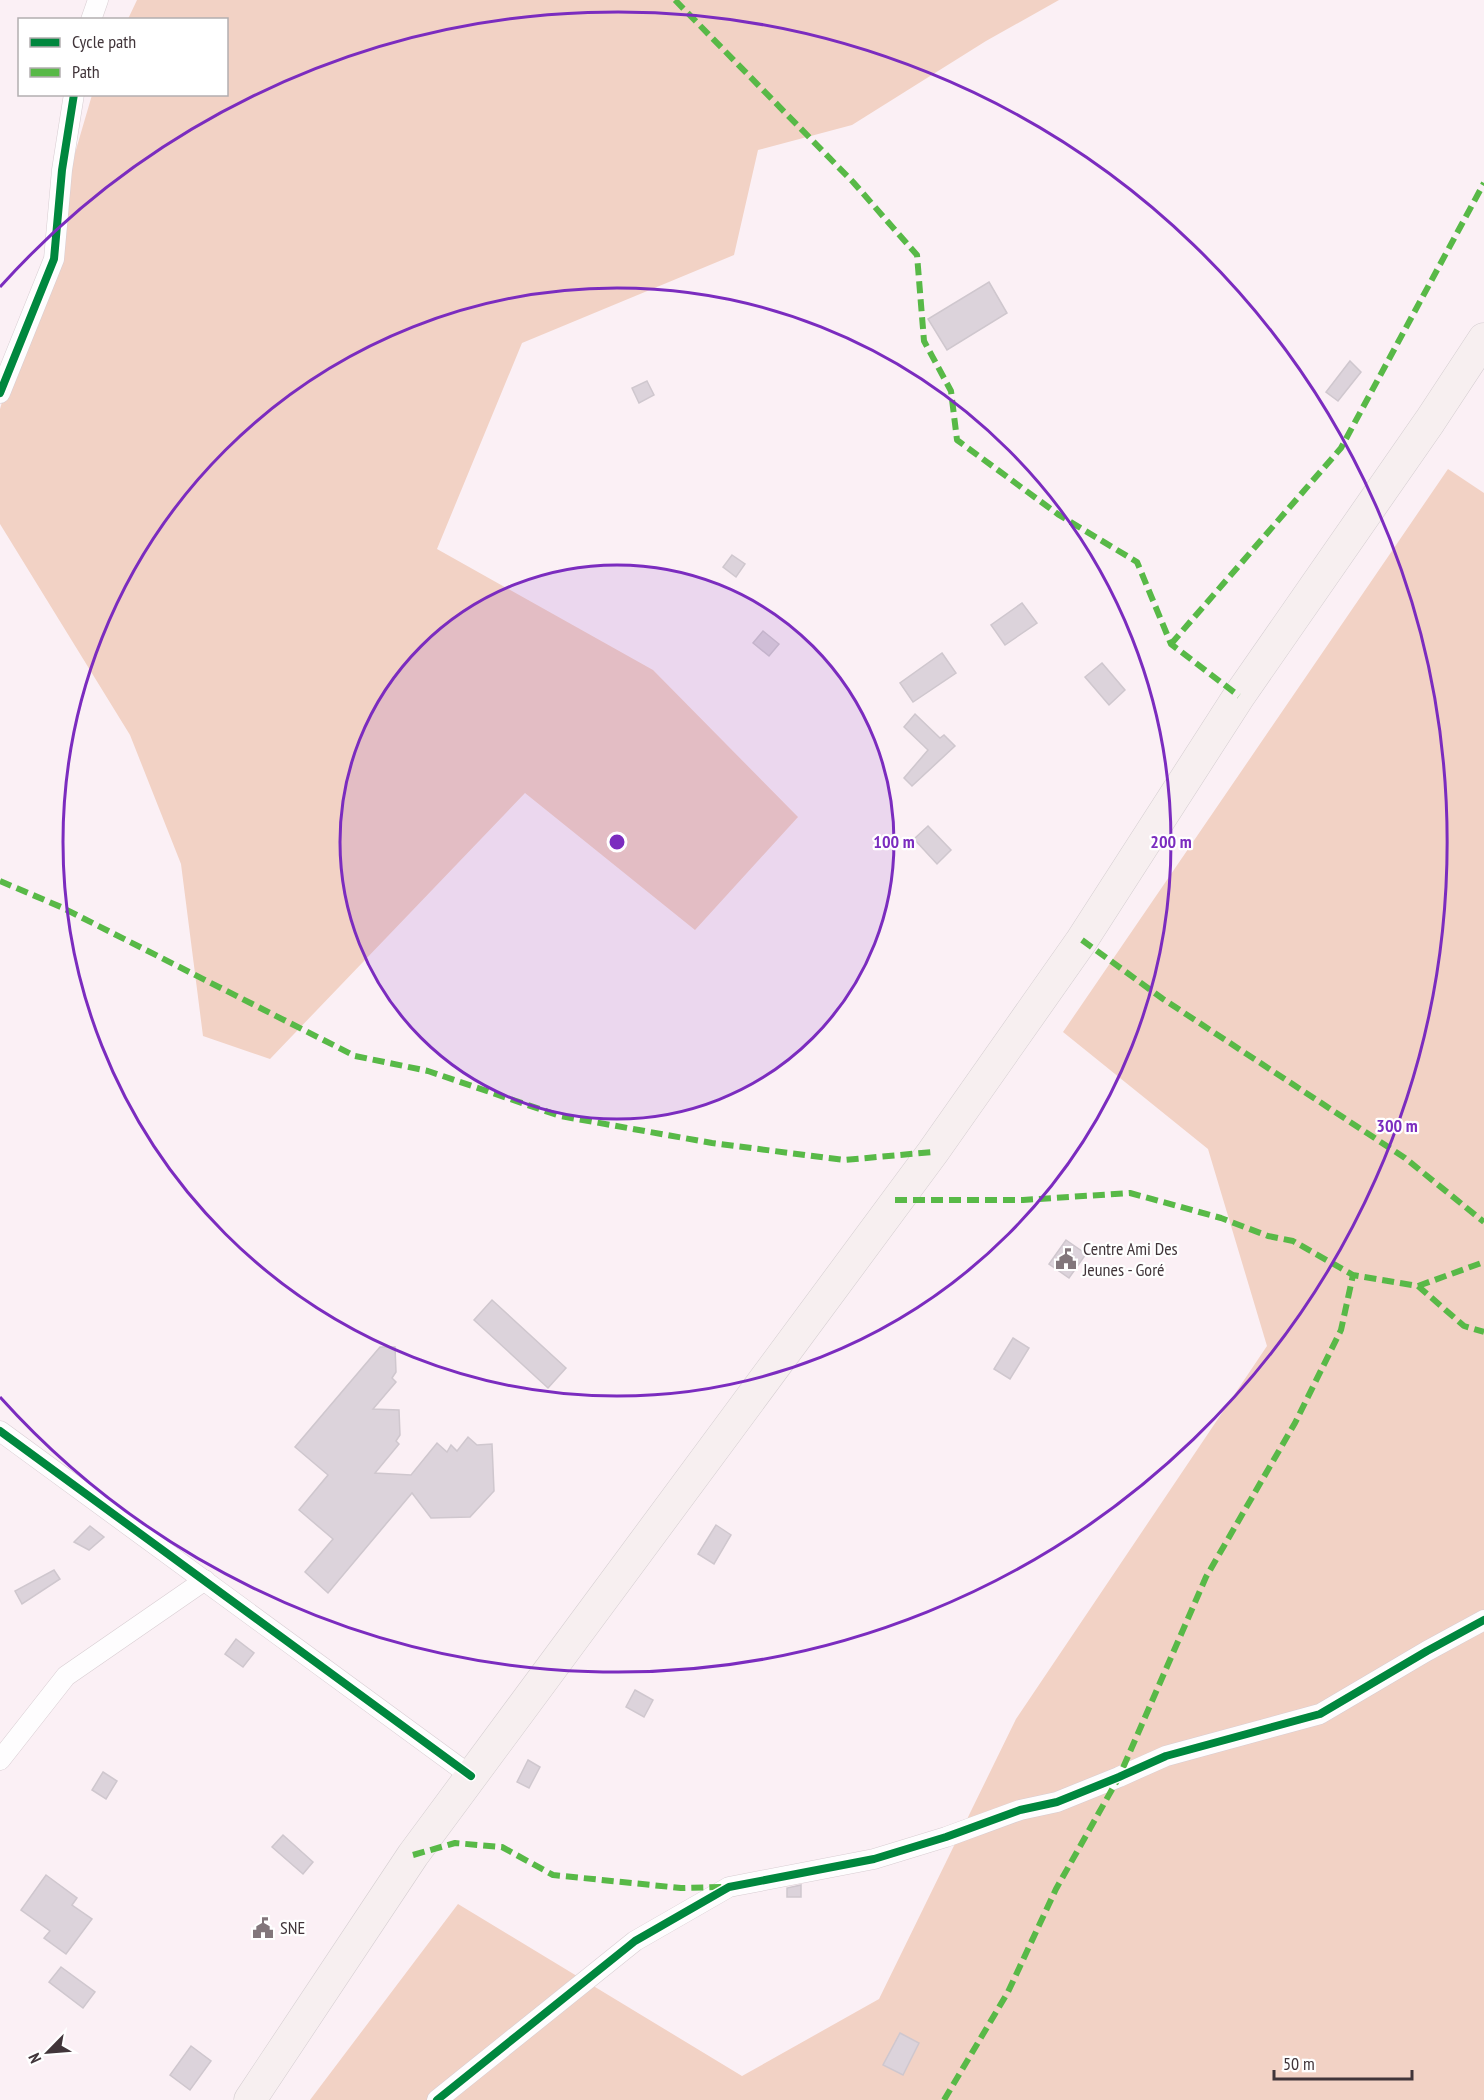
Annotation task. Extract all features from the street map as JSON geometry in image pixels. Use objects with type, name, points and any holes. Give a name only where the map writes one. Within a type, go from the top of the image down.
[{"type":"main road","points":[[250,2100],[413,1855],[967,1104],[1082,940],[1239,696],[1430,421],[1484,339]]},
{"type":"street","points":[[92,18],[98,0]]},
{"type":"street","points":[[0,393],[54,259],[62,170],[74,96]]},
{"type":"street","points":[[0,1431],[471,1776]]},
{"type":"street","points":[[0,1760],[66,1676],[206,1580]]},
{"type":"street","points":[[437,2100],[635,1941],[729,1887],[874,1859],[946,1837],[1020,1810],[1057,1802],[1119,1778],[1166,1756],[1320,1714],[1484,1620]]},
{"type":"shaded area","points":[[137,0],[1059,0],[986,41],[852,125],[758,150],[734,255],[522,343],[437,549],[653,670],[798,817],[695,930],[525,793],[270,1059],[203,1036],[181,864],[130,735],[0,524],[0,409],[92,96],[228,96],[228,18],[128,18]]},
{"type":"shaded area","points":[[1448,469],[1484,493],[1484,2100],[310,2100],[458,1904],[742,2076],[879,1999],[1016,1719],[1267,1346],[1208,1149],[1063,1032]]},
{"type":"building","points":[[989,282],[1007,313],[947,350],[928,319]]},
{"type":"building","points":[[1350,361],[1361,372],[1338,401],[1326,392]]},
{"type":"building","points":[[647,381],[654,395],[639,403],[632,388]]},
{"type":"building","points":[[732,555],[745,564],[736,577],[723,567]]},
{"type":"building","points":[[1022,603],[1037,623],[1005,645],[991,625]]},
{"type":"building","points":[[763,631],[779,644],[769,656],[753,643]]},
{"type":"building","points":[[942,653],[956,673],[913,702],[900,683]]},
{"type":"building","points":[[1102,663],[1125,690],[1109,705],[1085,677]]},
{"type":"building","points":[[915,714],[940,738],[944,735],[955,746],[912,786],[904,778],[928,750],[904,727]]},
{"type":"building","points":[[928,826],[951,850],[937,864],[914,839]]},
{"type":"building","points":[[1066,1240],[1086,1254],[1069,1278],[1049,1264]]},
{"type":"building","points":[[492,1300],[566,1368],[548,1388],[474,1320]]},
{"type":"building","points":[[1013,1338],[1029,1348],[1010,1379],[994,1369]]},
{"type":"building","points":[[380,1347],[395,1347],[396,1372],[392,1378],[396,1382],[373,1409],[399,1410],[400,1435],[396,1441],[399,1444],[375,1473],[411,1475],[437,1443],[447,1452],[451,1445],[457,1451],[468,1437],[477,1445],[492,1444],[494,1491],[470,1517],[431,1518],[412,1493],[328,1593],[305,1572],[333,1539],[299,1510],[328,1475],[295,1447]]},
{"type":"building","points":[[716,1525],[731,1535],[714,1564],[698,1554]]},
{"type":"building","points":[[90,1526],[104,1537],[89,1550],[74,1542]]},
{"type":"building","points":[[54,1570],[60,1579],[22,1604],[15,1591]]},
{"type":"building","points":[[236,1639],[254,1653],[243,1667],[225,1654]]},
{"type":"building","points":[[635,1690],[653,1700],[644,1717],[626,1707]]},
{"type":"building","points":[[528,1760],[540,1767],[529,1788],[517,1782]]},
{"type":"building","points":[[103,1772],[117,1781],[106,1799],[92,1790]]},
{"type":"building","points":[[283,1835],[313,1862],[303,1874],[272,1847]]},
{"type":"building","points":[[46,1875],[77,1898],[72,1905],[92,1919],[66,1954],[44,1938],[50,1931],[21,1910]]},
{"type":"building","points":[[801,1885],[801,1897],[787,1897],[787,1888]]},
{"type":"building","points":[[61,1967],[95,1992],[83,2008],[49,1982]]},
{"type":"building","points":[[900,2033],[919,2043],[903,2075],[883,2065]]},
{"type":"building","points":[[191,2046],[211,2061],[190,2090],[170,2075]]},
{"type":"marked path","points":[[675,0],[853,182],[917,255],[924,341],[951,391],[957,440],[1059,515],[1137,562],[1171,644],[1239,696]]},
{"type":"marked path","points":[[1171,644],[1341,448],[1484,183]]},
{"type":"marked path","points":[[0,881],[61,907],[355,1056],[428,1071],[560,1116],[712,1143],[844,1160],[933,1152]]},
{"type":"marked path","points":[[1082,940],[1163,999],[1405,1158],[1484,1222]]},
{"type":"marked path","points":[[895,1200],[1023,1200],[1130,1193],[1221,1218],[1268,1236],[1293,1241],[1353,1275],[1418,1286],[1464,1326],[1484,1332]]},
{"type":"marked path","points":[[1418,1286],[1484,1262]]},
{"type":"marked path","points":[[944,2100],[1008,1992],[1056,1889],[1119,1777],[1206,1577],[1295,1423],[1341,1330],[1353,1275]]},
{"type":"marked path","points":[[413,1855],[455,1843],[502,1847],[553,1875],[681,1888],[723,1887]]},
{"type":"cycle path","points":[[0,393],[54,259],[62,170],[74,96]]},
{"type":"cycle path","points":[[0,1431],[471,1776]]},
{"type":"cycle path","points":[[437,2100],[635,1941],[729,1887],[874,1859],[946,1837],[1020,1810],[1057,1802],[1166,1756],[1320,1714],[1484,1620]]},
{"type":"place","name":"Centre Ami Des Jeunes - Goré","points":[[1066,1259]]},
{"type":"place","name":"SNE","points":[[263,1928]]}]
